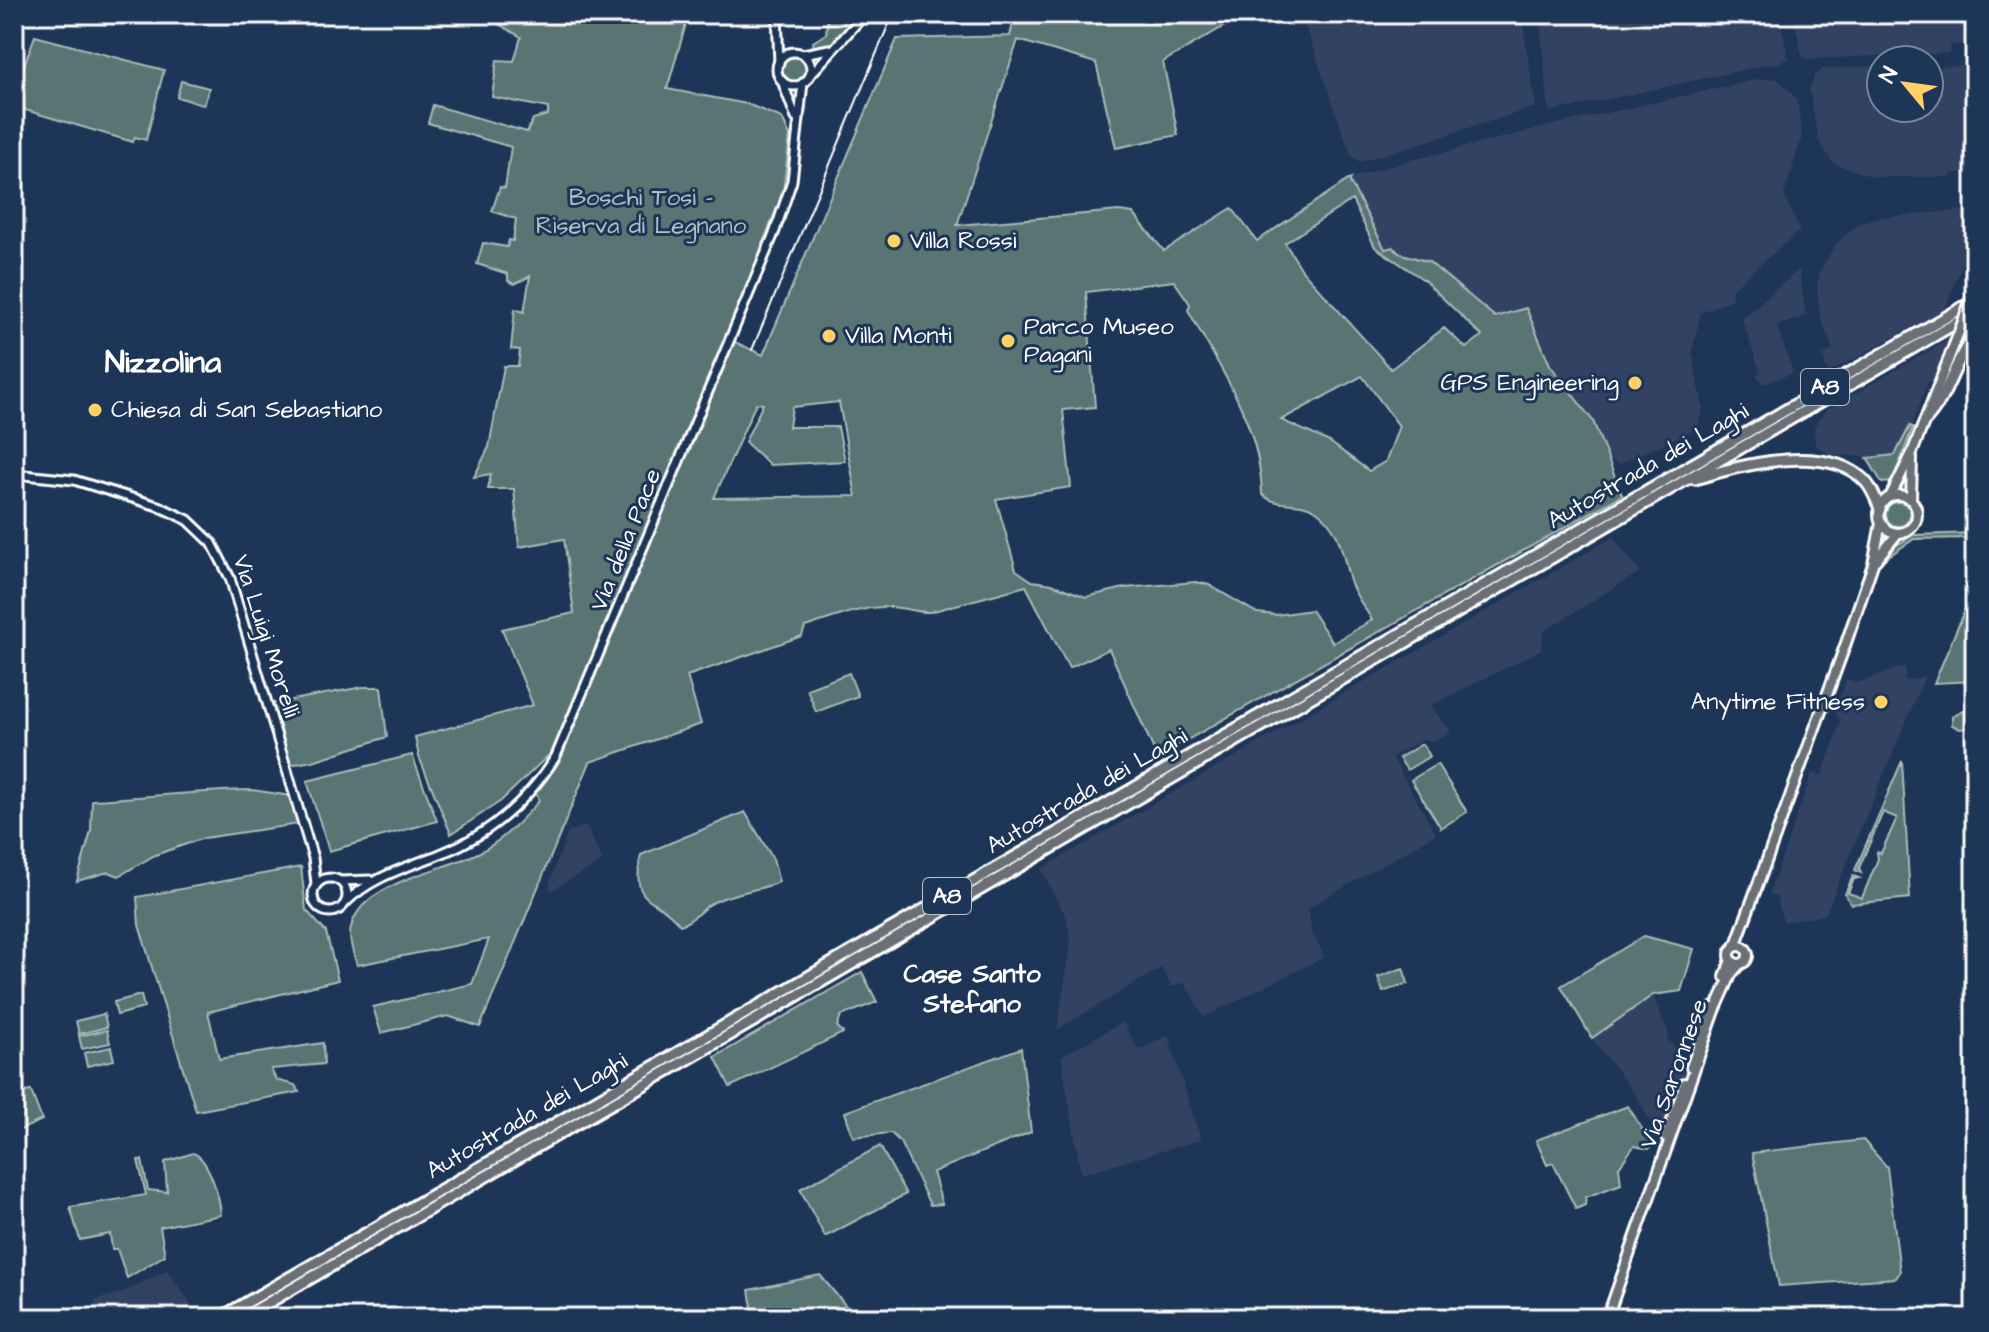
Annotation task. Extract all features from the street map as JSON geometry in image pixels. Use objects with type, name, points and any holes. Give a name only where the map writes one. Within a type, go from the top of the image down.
[{"type":"highway","name":"Autostrada dei Laghi","points":[[220,1318],[1975,300]]},
{"type":"highway","name":"Autostrada dei Laghi","points":[[242,1318],[1975,312]]},
{"type":"highway","points":[[1925,421],[1941,401],[1963,350],[1975,333]]},
{"type":"highway","points":[[1680,483],[1755,461],[1796,460],[1833,465],[1853,472],[1870,488],[1880,509]]},
{"type":"main road","points":[[777,14],[781,79],[793,86],[803,83],[831,48],[855,29],[865,14]]},
{"type":"main road","points":[[779,31],[792,52],[803,54],[831,48]]},
{"type":"main road","points":[[779,63],[792,52]]},
{"type":"main road","points":[[803,54],[811,66],[810,76]]},
{"type":"main road","name":"Via della Pace","points":[[781,79],[797,124]]},
{"type":"main road","name":"Via della Pace","points":[[346,902],[372,880],[452,849],[482,833],[523,799],[556,756],[775,231],[792,181],[803,83]]},
{"type":"main road","name":"Via Saronnese","points":[[1607,1318],[1660,1170],[1674,1114],[1735,962],[1873,564],[1881,523],[1880,509],[1890,497],[1912,453],[1975,290]]},
{"type":"main road","name":"Via Saronnese","points":[[1873,564],[1898,533],[1907,531],[1915,522],[1917,510],[1911,499],[1912,453]]},
{"type":"main road","name":"Via Luigi Morelli","points":[[14,474],[62,477],[171,510],[194,524],[216,548],[228,572],[313,858]]},
{"type":"main road","points":[[1890,497],[1898,495],[1911,499]]},
{"type":"main road","points":[[1881,523],[1898,533]]},
{"type":"main road","points":[[313,858],[326,878]]},
{"type":"main road","points":[[313,858],[316,884],[313,901],[320,910],[336,912],[346,902],[347,890],[340,881],[326,878],[316,884]]},
{"type":"main road","name":"Via della Pace","points":[[340,881],[372,880]]},
{"type":"main road","name":"Via Saronnese","points":[[1735,962],[1747,959],[1740,948]]},
{"type":"shaded area","points":[[1301,14],[1521,14],[1536,107],[1360,162],[1351,156]]},
{"type":"shaded area","points":[[1539,14],[1779,14],[1789,60],[1549,112]]},
{"type":"shaded area","points":[[1793,14],[1975,14],[1975,43],[1951,45],[1949,53],[1945,53],[1945,44],[1865,44],[1865,57],[1807,59],[1802,56]]},
{"type":"shaded area","points":[[1975,65],[1975,172],[1952,173],[1951,177],[1874,177],[1834,164],[1819,142],[1809,90],[1815,75],[1823,69],[1865,67],[1865,124],[1945,124],[1945,66]]},
{"type":"shaded area","points":[[1760,79],[1778,79],[1797,99],[1802,137],[1784,196],[1800,230],[1731,290],[1732,299],[1701,313],[1692,351],[1703,407],[1699,424],[1692,431],[1619,464],[1607,459],[1593,421],[1550,365],[1433,265],[1385,249],[1350,181],[1351,178],[1408,161]]},
{"type":"shaded area","points":[[1975,209],[1975,231],[1945,309],[1828,373],[1822,355],[1833,350],[1820,316],[1817,286],[1820,270],[1837,243],[1857,225],[1875,218]]},
{"type":"shaded area","points":[[1799,269],[1806,316],[1777,326],[1793,373],[1763,384],[1756,374],[1760,372],[1742,319]]},
{"type":"shaded area","points":[[1951,334],[1935,377],[1927,384],[1912,427],[1895,455],[1885,458],[1831,455],[1815,445],[1814,427],[1826,410],[1941,344]]},
{"type":"shaded area","points":[[1613,537],[1640,572],[1544,631],[1541,650],[1430,706],[1451,731],[1433,742],[1424,739],[1392,757],[1436,834],[1308,908],[1312,933],[1325,957],[1204,1017],[1184,982],[1172,987],[1161,968],[1057,1030],[1071,943],[1066,917],[1041,869]]},
{"type":"shaded area","points":[[1905,666],[1905,681],[1925,676],[1825,915],[1783,922],[1777,897],[1769,894],[1812,773],[1822,776],[1841,721],[1835,712],[1846,679],[1856,683]]},
{"type":"shaded area","points":[[586,826],[603,861],[551,891],[549,883],[568,832]]},
{"type":"shaded area","points":[[1653,995],[1669,1035],[1667,1038],[1689,1063],[1666,1126],[1661,1130],[1653,1127],[1637,1097],[1592,1038]]},
{"type":"shaded area","points":[[1123,1022],[1139,1050],[1168,1035],[1201,1140],[1081,1174],[1061,1056]]},
{"type":"shaded area","points":[[167,1270],[199,1315],[43,1318],[91,1310],[96,1300],[123,1292]]},
{"type":"green space","name":"Boschi Tosi - Riserva di Legnano","points":[[495,14],[689,14],[667,89],[747,104],[782,118],[790,136],[783,192],[726,338],[763,355],[897,39],[1010,36],[1015,14],[1245,14],[1163,62],[1178,135],[1116,148],[1096,63],[1018,40],[957,225],[1119,211],[1133,213],[1164,251],[1232,208],[1257,241],[1351,178],[1350,182],[1385,249],[1393,247],[1399,253],[1429,262],[1495,317],[1526,308],[1550,365],[1593,421],[1622,495],[1157,757],[1109,649],[1069,668],[1026,586],[930,612],[892,607],[855,611],[805,627],[802,636],[687,676],[701,724],[590,762],[480,1027],[448,1016],[381,1033],[373,1007],[472,984],[489,939],[357,965],[350,939],[355,917],[366,903],[382,891],[478,853],[503,837],[539,801],[536,793],[564,752],[555,749],[501,801],[451,834],[419,757],[415,737],[533,705],[502,629],[574,613],[564,539],[519,547],[514,489],[488,489],[491,474],[474,477],[489,447],[504,366],[518,366],[520,350],[511,349],[515,309],[524,312],[530,276],[515,284],[508,281],[508,274],[477,264],[483,243],[507,247],[509,240],[513,241],[516,219],[492,211],[500,187],[505,188],[511,147],[428,123],[433,105],[527,132],[533,119],[548,115],[548,108],[492,97],[497,60],[514,61],[521,37],[497,23]],"holes":[[[1352,200],[1375,247],[1424,280],[1482,336],[1466,348],[1444,328],[1391,369],[1302,270],[1285,243]],[[1174,281],[1190,304],[1188,310],[1225,374],[1246,419],[1260,468],[1262,494],[1274,501],[1315,510],[1331,525],[1340,543],[1352,586],[1372,620],[1333,643],[1311,610],[1276,615],[1257,613],[1209,585],[1196,582],[1124,588],[1086,597],[1052,584],[1032,581],[1016,570],[996,499],[1071,487],[1063,410],[1095,407],[1086,292]],[[1362,376],[1399,426],[1386,461],[1369,471],[1330,442],[1281,420]],[[839,402],[856,496],[714,498],[756,403],[763,404],[745,442],[770,465],[845,461],[838,427],[789,427],[792,407]]]},
{"type":"green space","points":[[828,14],[860,14],[841,37],[828,45],[814,48],[813,42],[826,34]]},
{"type":"green space","points":[[35,36],[164,70],[146,140],[135,137],[133,142],[25,110],[15,89]]},
{"type":"green space","points":[[794,55],[804,59],[808,69],[804,79],[794,83],[784,79],[780,69],[784,59]]},
{"type":"green space","points":[[181,81],[209,88],[204,105],[177,97]]},
{"type":"green space","points":[[1910,426],[1913,427],[1892,482],[1882,483],[1867,458],[1895,455]]},
{"type":"green space","points":[[1898,502],[1907,505],[1910,514],[1907,523],[1898,526],[1889,523],[1886,514],[1889,505]]},
{"type":"green space","points":[[1975,533],[1975,538],[1914,539],[1883,560],[1885,552],[1914,535]]},
{"type":"green space","points":[[1975,586],[1975,681],[1934,683]]},
{"type":"green space","points":[[849,673],[858,696],[816,712],[807,689]]},
{"type":"green space","points":[[363,687],[381,687],[387,737],[313,761],[288,765],[270,704]]},
{"type":"green space","points":[[1963,710],[1975,710],[1975,727],[1960,729],[1952,725],[1952,716]]},
{"type":"green space","points":[[1422,744],[1430,756],[1407,770],[1399,758]]},
{"type":"green space","points":[[412,755],[437,821],[329,851],[307,781]]},
{"type":"green space","points":[[1902,761],[1910,898],[1851,904],[1845,894],[1853,876],[1859,878],[1854,879],[1848,893],[1862,898],[1878,859],[1877,852],[1881,853],[1897,818],[1883,812],[1859,868],[1861,873],[1855,870]]},
{"type":"green space","points":[[1437,764],[1467,812],[1441,828],[1411,780]]},
{"type":"green space","points":[[252,790],[291,796],[299,824],[204,838],[155,855],[119,876],[108,872],[77,881],[91,831],[92,800]]},
{"type":"green space","points":[[745,812],[773,859],[779,882],[720,899],[680,925],[642,892],[639,884],[641,855]]},
{"type":"green space","points":[[301,867],[306,910],[326,932],[338,980],[208,1012],[219,1059],[323,1043],[324,1064],[271,1069],[276,1080],[295,1085],[299,1092],[196,1111],[139,925],[137,897]]},
{"type":"green space","points":[[1644,936],[1694,949],[1681,991],[1653,995],[1592,1038],[1561,986]]},
{"type":"green space","points":[[1403,968],[1408,983],[1383,992],[1378,977]]},
{"type":"green space","points":[[862,972],[877,1002],[841,1016],[837,1026],[843,1033],[730,1087],[715,1057]]},
{"type":"green space","points":[[141,995],[144,1008],[117,1015],[114,1002]]},
{"type":"green space","points":[[104,1014],[107,1027],[79,1034],[76,1021]]},
{"type":"green space","points":[[107,1030],[110,1043],[82,1049],[79,1036]]},
{"type":"green space","points":[[111,1047],[114,1060],[87,1066],[84,1053]]},
{"type":"green space","points":[[1021,1048],[1031,1132],[933,1172],[942,1204],[930,1205],[900,1142],[891,1133],[853,1137],[845,1112]]},
{"type":"green space","points":[[31,1091],[42,1120],[14,1133],[14,1094]]},
{"type":"green space","points":[[1628,1106],[1652,1145],[1649,1149],[1634,1146],[1619,1167],[1621,1184],[1586,1197],[1585,1205],[1576,1209],[1553,1163],[1547,1165],[1536,1140]]},
{"type":"green space","points":[[1863,1140],[1887,1167],[1900,1272],[1896,1278],[1779,1286],[1752,1153]]},
{"type":"green space","points":[[880,1146],[906,1194],[825,1237],[800,1189]]},
{"type":"green space","points":[[193,1153],[199,1156],[209,1171],[221,1215],[160,1227],[165,1255],[127,1278],[117,1249],[112,1249],[110,1234],[80,1240],[70,1207],[146,1195],[138,1160],[142,1160],[148,1190],[167,1192],[165,1162]]},
{"type":"green space","points":[[820,1275],[856,1318],[754,1318],[749,1290]]},
{"type":"railway","points":[[752,350],[893,14]]},
{"type":"place","name":"Villa Rossi","points":[[894,241]]},
{"type":"place","name":"Villa Monti","points":[[829,336]]},
{"type":"place","name":"Parco Museo Pagani","points":[[1008,341]]},
{"type":"place","name":"GPS Engineering","points":[[1635,383]]},
{"type":"place","name":"Chiesa di San Sebastiano","points":[[95,410]]},
{"type":"place","name":"Anytime Fitness","points":[[1881,702]]},
{"type":"district","name":"Nizzolina","points":[[163,362]]},
{"type":"district","name":"Case Santo Stefano","points":[[972,989]]}]
